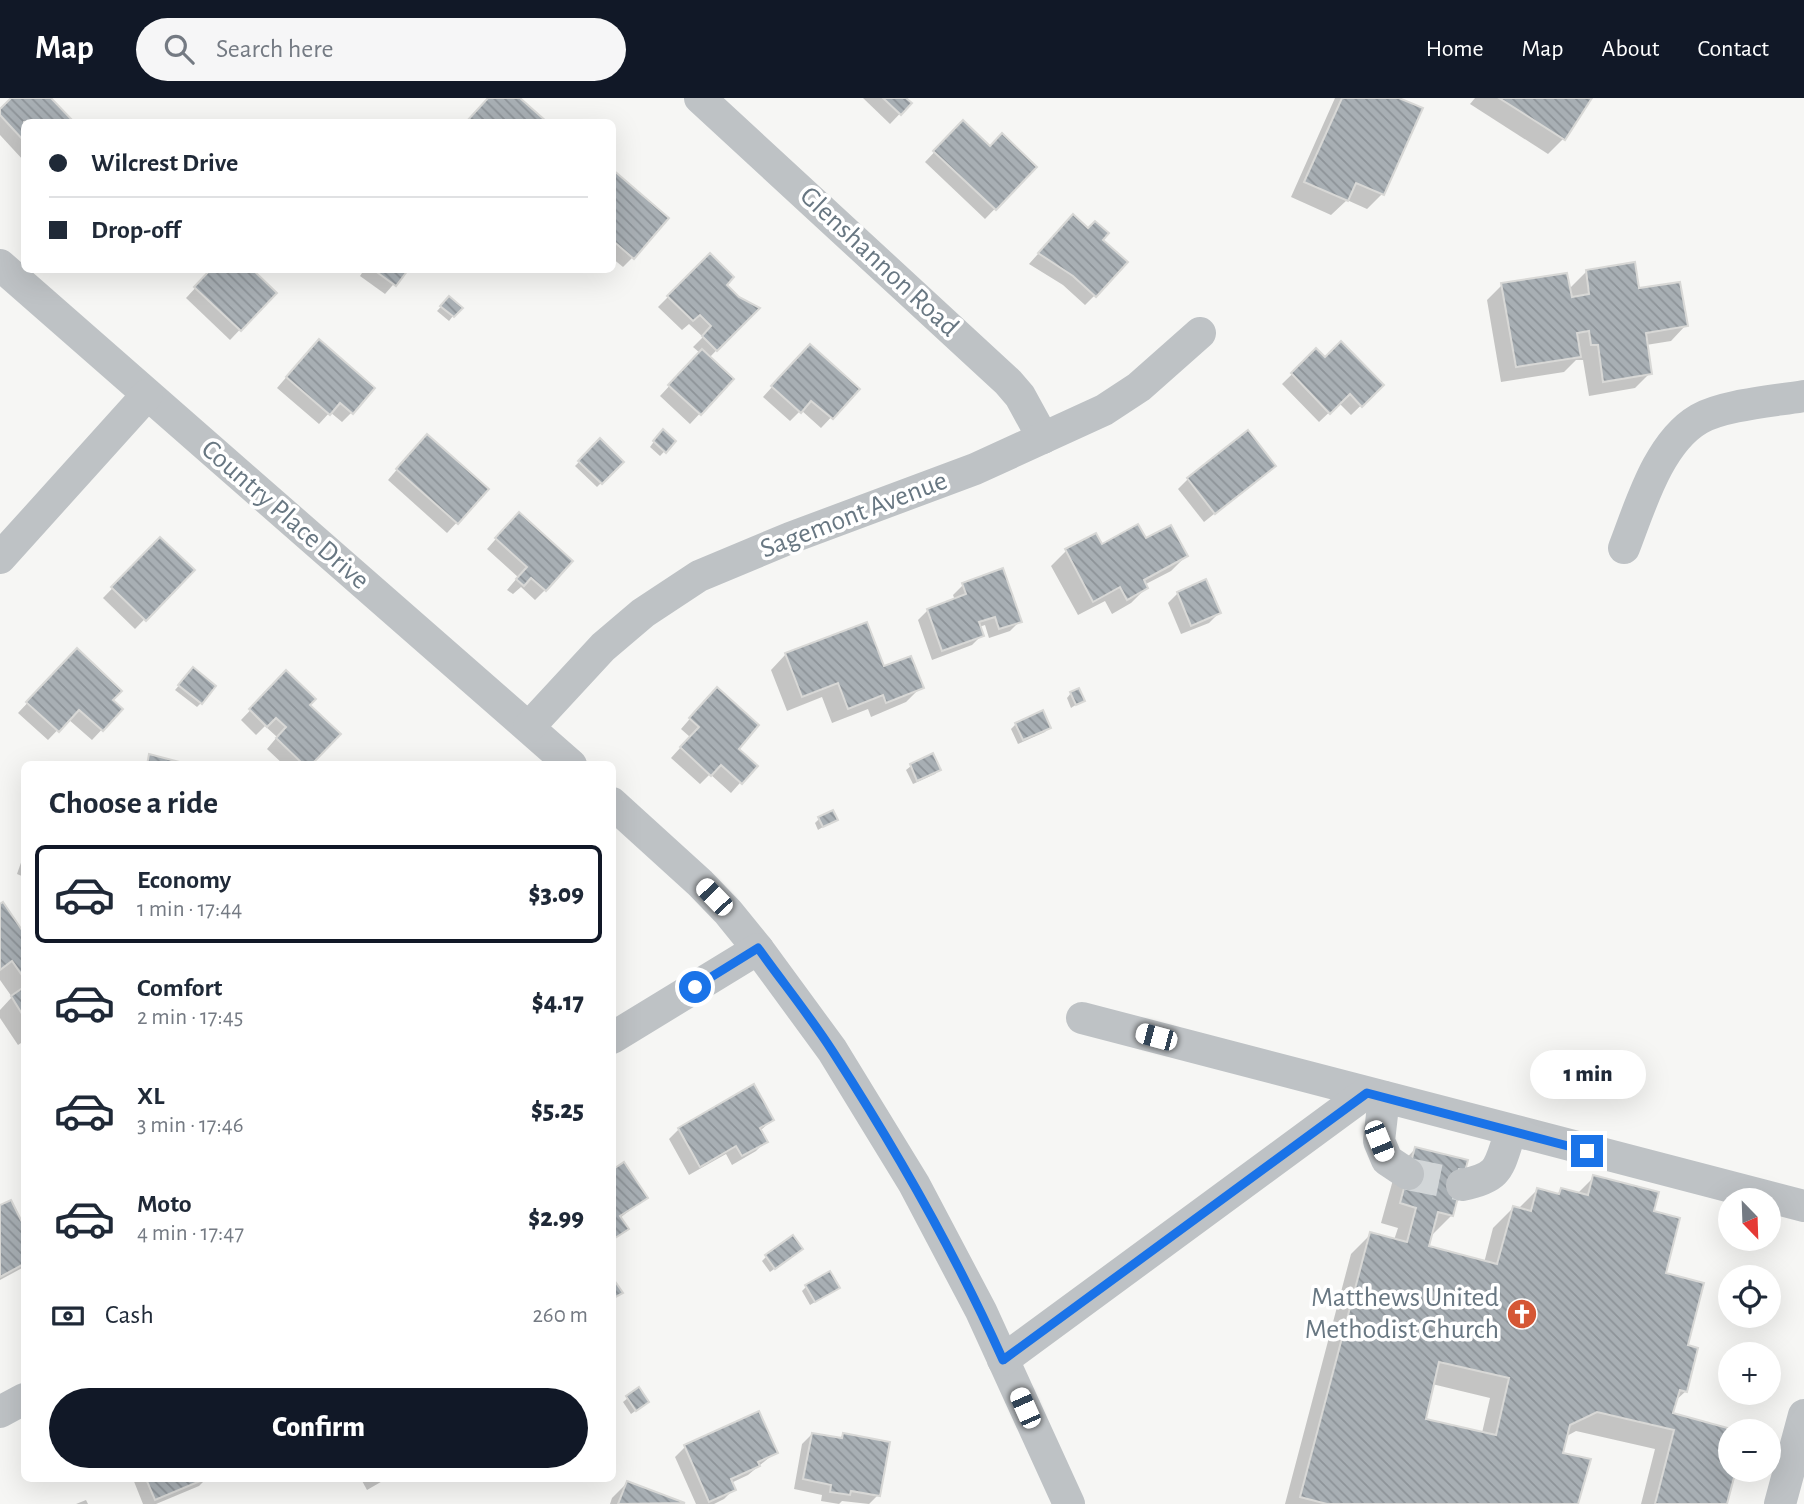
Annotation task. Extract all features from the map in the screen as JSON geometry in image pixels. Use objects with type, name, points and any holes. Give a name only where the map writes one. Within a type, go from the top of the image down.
[{"type":"street","name":"Glenshannon Road","points":[[700,98],[1008,382],[1020,396],[1043,438]]},
{"type":"street","name":"Country Place Drive","points":[[0,265],[567,761]]},
{"type":"street","name":"Sagemont Avenue","points":[[529,727],[603,647],[643,613],[699,576],[790,538],[975,469],[1104,410],[1139,387],[1200,332]]},
{"type":"street","points":[[0,558],[147,395]]},
{"type":"street","points":[[1624,548],[1653,474],[1678,437],[1699,419],[1730,408],[1804,396]]},
{"type":"street","points":[[616,807],[700,883],[758,948],[832,1050],[914,1184],[981,1311],[1069,1504]]},
{"type":"street","points":[[616,1036],[758,948]]},
{"type":"street","points":[[1082,1018],[1804,1206]]},
{"type":"street","points":[[1003,1360],[1375,1095]]},
{"type":"street","points":[[1375,1095],[1379,1141],[1387,1160],[1408,1174]]},
{"type":"street","points":[[1462,1185],[1484,1181],[1497,1172],[1511,1131]]},
{"type":"street","points":[[0,1412],[21,1401]]},
{"type":"street","points":[[1780,1504],[1804,1415]]},
{"type":"building","points":[[11,98],[51,98],[71,119],[21,119],[21,138],[0,115],[0,109]]},
{"type":"building","points":[[488,98],[520,98],[544,119],[469,119]]},
{"type":"building","points":[[883,98],[906,98],[912,103],[901,115]]},
{"type":"building","points":[[1342,98],[1399,98],[1423,108],[1384,195],[1356,183],[1348,201],[1304,182]]},
{"type":"building","points":[[1499,98],[1592,98],[1565,140]]},
{"type":"building","points":[[963,120],[990,146],[1002,133],[1037,167],[996,210],[933,151]]},
{"type":"building","points":[[616,172],[669,218],[634,259],[616,243]]},
{"type":"building","points":[[1073,214],[1088,228],[1095,221],[1109,233],[1103,240],[1128,262],[1096,297],[1073,276],[1038,253]]},
{"type":"building","points":[[710,253],[734,277],[727,285],[739,297],[760,308],[717,351],[702,336],[711,326],[700,315],[693,321],[667,296]]},
{"type":"building","points":[[1635,262],[1639,288],[1680,282],[1688,326],[1646,333],[1652,374],[1603,382],[1598,345],[1591,345],[1589,331],[1577,333],[1581,357],[1516,367],[1501,283],[1567,273],[1572,297],[1589,294],[1586,270]]},
{"type":"building","points":[[207,273],[256,273],[277,293],[241,331],[194,287]]},
{"type":"building","points":[[378,273],[406,273],[396,286]]},
{"type":"building","points":[[449,296],[463,308],[454,317],[440,306]]},
{"type":"building","points":[[319,339],[375,388],[353,414],[340,403],[330,415],[286,377]]},
{"type":"building","points":[[1341,341],[1384,385],[1362,407],[1350,394],[1330,414],[1291,373],[1316,348],[1325,357]]},
{"type":"building","points":[[810,344],[860,389],[833,419],[811,401],[801,413],[771,386]]},
{"type":"building","points":[[702,349],[734,379],[701,415],[668,385]]},
{"type":"building","points":[[663,429],[676,441],[666,453],[653,441]]},
{"type":"building","points":[[1248,430],[1276,466],[1215,514],[1187,478]]},
{"type":"building","points":[[427,434],[489,489],[458,524],[396,469]]},
{"type":"building","points":[[600,438],[624,462],[602,484],[578,461]]},
{"type":"building","points":[[519,512],[573,561],[546,591],[531,578],[524,586],[516,579],[527,567],[495,538]]},
{"type":"building","points":[[1138,524],[1146,538],[1171,525],[1188,556],[1144,580],[1148,588],[1127,600],[1120,587],[1093,602],[1065,549],[1096,533],[1102,544]]},
{"type":"building","points":[[160,537],[195,570],[146,621],[111,587]]},
{"type":"building","points":[[1003,568],[1022,622],[999,629],[995,617],[979,622],[984,636],[942,651],[927,609],[966,594],[962,583]]},
{"type":"building","points":[[1206,579],[1221,613],[1191,626],[1177,592]]},
{"type":"building","points":[[867,622],[884,666],[911,656],[924,688],[886,703],[883,695],[848,709],[838,683],[802,697],[785,653]]},
{"type":"building","points":[[77,648],[122,691],[113,700],[123,709],[103,731],[79,710],[59,732],[26,702]]},
{"type":"building","points":[[193,667],[216,686],[202,704],[178,685]]},
{"type":"building","points":[[286,670],[316,699],[310,705],[341,734],[315,761],[300,761],[276,738],[286,727],[276,718],[267,727],[249,709]]},
{"type":"building","points":[[717,687],[759,725],[739,749],[758,766],[742,784],[721,765],[711,776],[680,747],[699,727],[689,718]]},
{"type":"building","points":[[1079,688],[1085,701],[1076,705],[1070,692]]},
{"type":"building","points":[[1043,710],[1051,728],[1023,740],[1015,723]]},
{"type":"building","points":[[933,753],[941,770],[917,781],[910,764]]},
{"type":"building","points":[[149,754],[175,761],[148,761]]},
{"type":"building","points":[[833,810],[838,820],[823,827],[818,817]]},
{"type":"building","points":[[3,902],[21,929],[21,974],[12,961],[0,970],[0,904]]},
{"type":"building","points":[[21,989],[21,1012],[11,996]]},
{"type":"building","points":[[754,1084],[774,1120],[760,1128],[768,1142],[742,1156],[736,1146],[700,1167],[678,1128]]},
{"type":"building","name":"Matthews United Methodist Church","points":[[1415,1147],[1468,1160],[1453,1216],[1438,1212],[1429,1246],[1497,1264],[1513,1206],[1531,1211],[1537,1188],[1559,1194],[1561,1188],[1588,1195],[1593,1175],[1659,1192],[1654,1211],[1680,1218],[1666,1273],[1704,1283],[1688,1345],[1698,1348],[1687,1392],[1680,1390],[1673,1413],[1718,1425],[1718,1482],[1733,1482],[1727,1504],[1655,1504],[1674,1430],[1597,1412],[1570,1425],[1563,1453],[1591,1459],[1578,1504],[1327,1504],[1300,1497],[1370,1232],[1407,1242],[1416,1208],[1400,1203]],"holes":[[[1439,1362],[1509,1378],[1496,1435],[1426,1419]]]},
{"type":"building","points":[[624,1162],[648,1198],[620,1216],[629,1229],[616,1237],[616,1167]]},
{"type":"building","points":[[11,1200],[21,1220],[21,1266],[0,1277],[0,1205]]},
{"type":"building","points":[[793,1235],[803,1249],[775,1269],[765,1255]]},
{"type":"building","points":[[830,1271],[840,1288],[815,1302],[805,1285]]},
{"type":"building","points":[[616,1283],[623,1293],[616,1297]]},
{"type":"building","points":[[639,1387],[649,1402],[636,1411],[626,1396]]},
{"type":"building","points":[[759,1411],[778,1453],[758,1462],[760,1466],[731,1479],[736,1490],[709,1502],[684,1445]]},
{"type":"building","points":[[812,1433],[842,1438],[843,1433],[890,1442],[880,1496],[851,1491],[850,1495],[830,1492],[831,1485],[803,1479]]},
{"type":"building","points":[[627,1481],[685,1503],[618,1504]]},
{"type":"building","points":[[147,1482],[198,1482],[155,1500]]},
{"type":"tunnel","points":[[1408,1174],[1462,1185]]},
{"type":"place","name":"Matthews United Methodist Church","points":[[1522,1314]]},
{"type":"route","points":[[695,987],[758,948],[832,1050],[914,1184],[981,1311],[1003,1360],[1367,1093],[1587,1151]]}]
